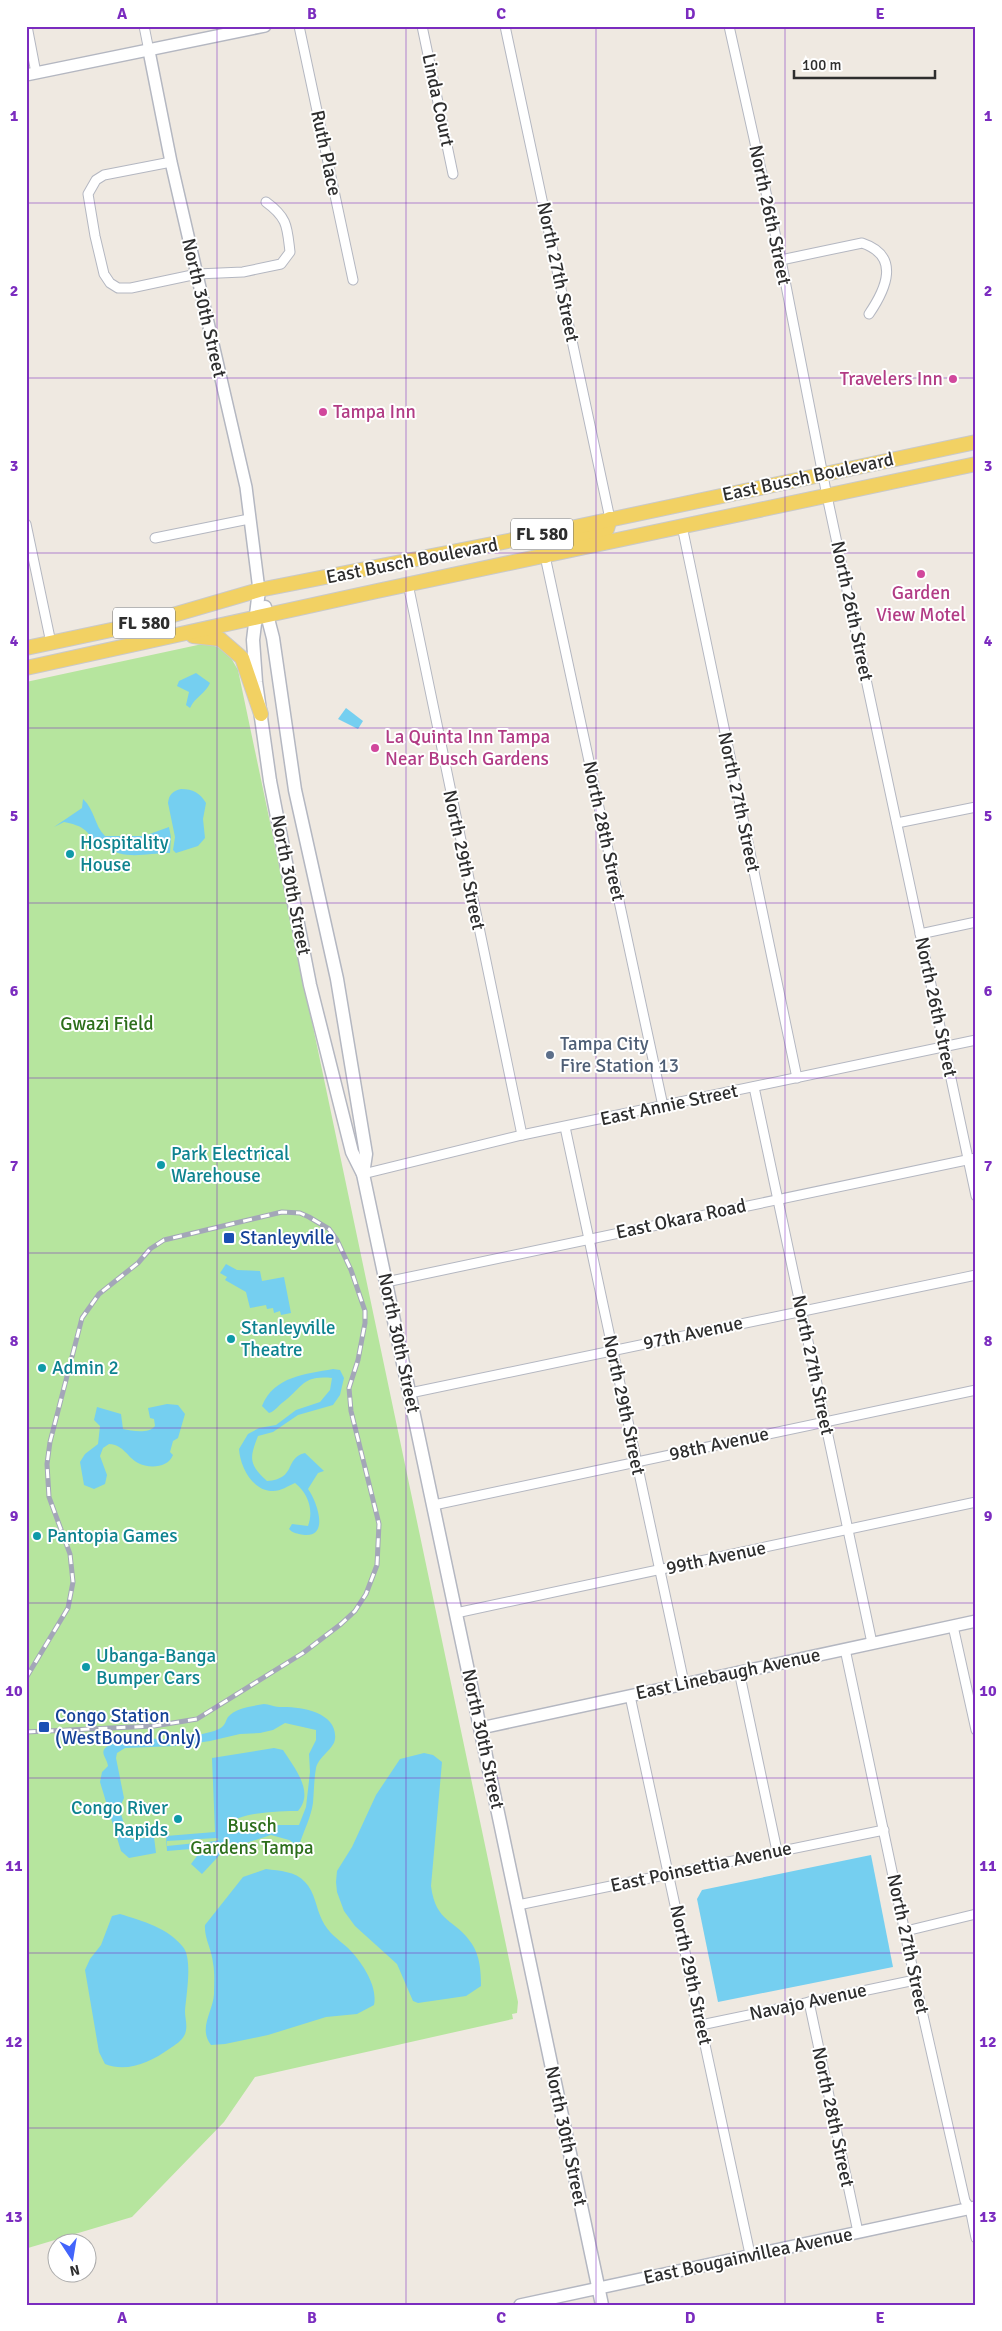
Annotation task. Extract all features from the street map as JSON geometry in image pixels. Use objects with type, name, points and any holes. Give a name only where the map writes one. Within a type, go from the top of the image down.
[{"type":"main road","name":"East Busch Boulevard","points":[[26,648],[149,622],[259,590],[533,536],[976,442]]},
{"type":"main road","name":"East Busch Boulevard","points":[[26,668],[408,584],[976,464]]},
{"type":"main road","points":[[545,556],[547,547],[552,544],[602,534],[607,529],[610,519]]},
{"type":"main road","name":"North 30th Street","points":[[259,590],[261,616],[337,979],[366,1154],[363,1174]]},
{"type":"main road","name":"North 30th Street","points":[[261,616],[253,640],[261,714],[270,781],[310,985],[352,1152],[363,1174],[602,2305]]},
{"type":"main road","points":[[179,635],[220,639],[229,644],[242,658],[261,714]]},
{"type":"main road","points":[[26,663],[48,652],[51,643]]},
{"type":"street","points":[[27,26],[31,74],[265,26]]},
{"type":"street","name":"North 30th Street","points":[[144,26],[171,162],[246,487],[259,590]]},
{"type":"street","name":"Ruth Place","points":[[299,26],[353,280]]},
{"type":"street","name":"Linda Court","points":[[422,26],[454,174]]},
{"type":"street","name":"North 27th Street","points":[[505,26],[610,519]]},
{"type":"street","name":"North 26th Street","points":[[728,26],[781,260],[827,496],[944,1046],[972,1159],[976,1196]]},
{"type":"street","points":[[171,162],[104,175],[96,180],[88,194],[104,274],[110,283],[118,288],[130,288],[196,274],[242,272],[281,264],[290,252],[287,222],[279,211],[266,202]]},
{"type":"street","points":[[781,260],[862,243],[875,247],[883,257],[887,280],[880,297],[869,314]]},
{"type":"street","points":[[155,538],[249,519]]},
{"type":"street","points":[[26,524],[51,643]]},
{"type":"street","name":"North 27th Street","points":[[682,526],[797,1078]]},
{"type":"street","name":"North 28th Street","points":[[545,556],[663,1106]]},
{"type":"street","name":"North 29th Street","points":[[408,584],[522,1135]]},
{"type":"street","points":[[897,823],[976,807]]},
{"type":"street","points":[[920,934],[976,922]]},
{"type":"street","name":"East Annie Street","points":[[363,1174],[522,1135],[976,1040]]},
{"type":"street","name":"North 27th Street","points":[[754,1087],[872,1643]]},
{"type":"street","name":"North 29th Street","points":[[565,1127],[684,1683]]},
{"type":"street","name":"East Okara Road","points":[[386,1282],[588,1238],[972,1159]]},
{"type":"street","name":"97th Avenue","points":[[410,1394],[801,1310],[976,1275]]},
{"type":"street","name":"98th Avenue","points":[[434,1505],[976,1390]]},
{"type":"street","name":"99th Avenue","points":[[456,1613],[976,1502]]},
{"type":"street","name":"East Linebaugh Avenue","points":[[481,1728],[976,1621]]},
{"type":"street","points":[[954,1626],[976,1730]]},
{"type":"street","name":"North 27th Street","points":[[845,1649],[906,1930],[915,1980],[965,2201],[973,2208],[976,2238]]},
{"type":"street","points":[[739,1671],[777,1851]]},
{"type":"street","name":"North 29th Street","points":[[630,1696],[750,2254]]},
{"type":"street","name":"East Poinsettia Avenue","points":[[518,1905],[884,1830]]},
{"type":"street","points":[[906,1930],[976,1914]]},
{"type":"street","name":"Navajo Avenue","points":[[702,2025],[915,1980]]},
{"type":"street","name":"North 28th Street","points":[[809,2002],[858,2232]]},
{"type":"street","name":"East Bougainvillea Avenue","points":[[520,2305],[750,2254],[973,2208]]},
{"type":"green space","name":"Busch Gardens Tampa","points":[[207,643],[227,651],[238,670],[518,2002],[517,2013],[512,2014],[513,2019],[255,2077],[224,2122],[132,2217],[75,2234],[48,2234],[48,2242],[28,2248],[26,2236],[26,682]]},
{"type":"water","points":[[196,673],[210,683],[190,708],[186,705],[189,692],[177,686],[179,681]]},
{"type":"water","points":[[346,708],[363,721],[358,729],[338,719]]},
{"type":"water","points":[[181,789],[196,792],[206,803],[203,819],[205,838],[198,846],[176,853],[173,850],[175,837],[168,803],[172,793]]},
{"type":"water","points":[[83,799],[105,836],[144,836],[169,827],[171,837],[170,853],[128,855],[111,851],[102,846],[79,826],[64,822],[54,827],[82,808]]},
{"type":"water","points":[[226,1264],[237,1270],[260,1271],[262,1281],[284,1277],[291,1313],[281,1315],[280,1311],[274,1313],[273,1308],[267,1309],[266,1305],[250,1308],[246,1292],[225,1280],[227,1277],[220,1273]]},
{"type":"water","points":[[333,1369],[340,1370],[344,1378],[340,1395],[333,1405],[298,1415],[273,1432],[258,1436],[253,1450],[252,1461],[267,1481],[283,1476],[287,1473],[294,1459],[305,1453],[324,1471],[318,1473],[308,1489],[318,1512],[319,1527],[309,1535],[299,1534],[289,1529],[292,1524],[308,1526],[310,1520],[309,1502],[300,1487],[295,1483],[273,1491],[259,1487],[248,1476],[242,1463],[239,1449],[248,1434],[259,1428],[276,1425],[296,1410],[320,1402],[330,1390],[332,1378],[308,1381],[269,1413],[262,1406],[274,1388],[292,1378]]},
{"type":"water","points":[[167,1404],[178,1405],[185,1414],[178,1438],[173,1441],[170,1452],[173,1455],[167,1463],[153,1467],[142,1465],[134,1461],[122,1449],[109,1444],[103,1448],[100,1456],[107,1475],[105,1484],[94,1489],[84,1485],[80,1462],[85,1454],[98,1444],[100,1426],[94,1420],[97,1407],[121,1414],[123,1429],[140,1431],[152,1429],[155,1426],[154,1419],[150,1418],[148,1408]]},
{"type":"water","points":[[266,1704],[277,1707],[306,1709],[315,1712],[324,1716],[334,1730],[334,1743],[316,1768],[312,1808],[300,1843],[295,1844],[289,1840],[271,1835],[246,1843],[228,1846],[202,1874],[191,1864],[203,1848],[167,1851],[166,1836],[215,1832],[212,1758],[274,1748],[283,1750],[297,1772],[304,1788],[303,1804],[298,1811],[260,1813],[240,1817],[228,1825],[229,1830],[269,1825],[299,1825],[306,1807],[310,1772],[309,1754],[316,1740],[316,1730],[285,1723],[273,1730],[260,1733],[240,1734],[177,1746],[125,1748],[117,1753],[116,1758],[124,1798],[120,1807],[128,1837],[132,1839],[154,1837],[156,1853],[129,1858],[121,1851],[100,1782],[102,1772],[108,1766],[103,1753],[105,1748],[125,1740],[172,1739],[208,1733],[222,1727],[228,1717],[235,1711]],"holes":[[[219,1839],[216,1841],[167,1846],[167,1841]]]},
{"type":"water","points":[[424,1753],[433,1755],[442,1762],[431,1886],[437,1907],[447,1920],[466,1936],[475,1949],[480,1964],[481,1986],[466,1996],[418,2003],[413,2001],[397,1964],[355,1926],[344,1911],[337,1892],[336,1882],[337,1871],[352,1847],[376,1795],[400,1759]]},
{"type":"water","points":[[871,1855],[893,1967],[718,2002],[697,1899],[702,1890]]},
{"type":"water","points":[[266,1869],[282,1871],[297,1876],[308,1886],[324,1925],[348,1948],[368,1975],[374,1990],[374,2005],[357,2014],[326,2017],[268,2035],[211,2045],[207,2039],[206,2026],[213,2001],[214,1971],[205,1925],[243,1877]]},
{"type":"water","points":[[120,1914],[163,1930],[183,1947],[188,1960],[186,2028],[184,2036],[162,2054],[147,2062],[130,2067],[105,2064],[99,2052],[85,1970],[90,1959],[101,1945],[112,1916]]},
{"type":"railway","points":[[26,1678],[68,1608],[73,1582],[70,1554],[49,1497],[47,1464],[50,1442],[82,1318],[99,1294],[138,1263],[150,1249],[164,1240],[282,1212],[300,1213],[329,1229],[337,1240],[351,1270],[365,1311],[365,1323],[358,1360],[349,1388],[351,1411],[379,1524],[377,1565],[366,1594],[355,1611],[303,1653],[197,1719],[154,1726],[26,1732]]},
{"type":"place","name":"Travelers Inn","points":[[953,379]]},
{"type":"place","name":"Tampa Inn","points":[[323,412]]},
{"type":"place","name":"Garden View Motel","points":[[921,574]]},
{"type":"place","name":"La Quinta Inn Tampa Near Busch Gardens","points":[[375,748]]},
{"type":"place","name":"Hospitality House","points":[[70,854]]},
{"type":"place","name":"Tampa City Fire Station 13","points":[[550,1055]]},
{"type":"place","name":"Park Electrical Warehouse","points":[[161,1165]]},
{"type":"place","name":"Stanleyville","points":[[229,1238]]},
{"type":"place","name":"Stanleyville Theatre","points":[[231,1339]]},
{"type":"place","name":"Admin 2","points":[[42,1368]]},
{"type":"place","name":"Pantopia Games","points":[[37,1536]]},
{"type":"place","name":"Ubanga-Banga Bumper Cars","points":[[86,1667]]},
{"type":"place","name":"Congo Station (WestBound Only)","points":[[44,1727]]},
{"type":"place","name":"Congo River Rapids","points":[[178,1819]]},
{"type":"park label","name":"Gwazi Field","points":[[107,1024]]}]
